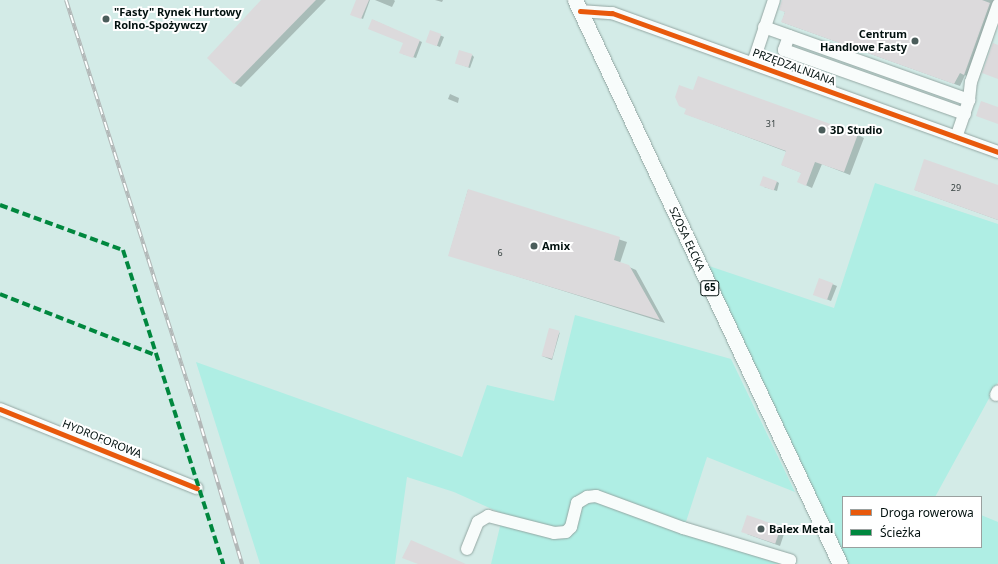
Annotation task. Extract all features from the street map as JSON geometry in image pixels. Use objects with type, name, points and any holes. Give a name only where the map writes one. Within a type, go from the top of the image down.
[{"type":"main road","name":"SZOSA EŁCKA","points":[[578,6],[840,564]]},
{"type":"street","points":[[753,63],[774,0]]},
{"type":"street","points":[[956,137],[969,100],[971,82],[998,5]]},
{"type":"street","name":"PRZĘDZALNIANA","points":[[578,6],[612,13],[998,152]]},
{"type":"street","points":[[764,27],[969,100]]},
{"type":"street","points":[[789,36],[784,50],[965,114]]},
{"type":"street","name":"HYDROFOROWA","points":[[0,409],[197,488]]},
{"type":"street","points":[[467,549],[478,522],[488,516],[554,533],[566,532],[571,527],[577,503],[587,497],[596,496],[683,528],[790,560]]},
{"type":"green space","points":[[875,183],[998,224],[998,382],[936,496],[842,496],[842,548],[982,548],[982,515],[998,522],[998,564],[847,564],[706,265],[834,308]]},
{"type":"green space","points":[[575,315],[731,359],[795,492],[707,457],[683,531],[780,564],[491,564],[503,514],[454,492],[407,477],[395,564],[260,564],[196,362],[462,457],[487,385],[554,401]]},
{"type":"building","points":[[261,0],[316,0],[234,84],[207,58]]},
{"type":"building","points":[[356,0],[369,0],[361,19],[350,15]]},
{"type":"building","name":"Centrum Handlowe Fasty","points":[[782,0],[982,0],[990,3],[964,75],[960,73],[954,84],[781,22],[785,12],[779,10]]},
{"type":"building","points":[[372,19],[420,40],[413,58],[399,53],[403,43],[368,29]]},
{"type":"building","points":[[430,30],[441,34],[437,46],[426,42]]},
{"type":"building","points":[[993,43],[998,45],[998,79],[982,73]]},
{"type":"building","points":[[459,50],[472,54],[468,67],[455,63]]},
{"type":"building","points":[[698,76],[858,134],[844,172],[815,162],[806,186],[797,182],[801,173],[781,165],[786,151],[684,114],[686,109],[679,106],[675,97],[679,85],[693,90]]},
{"type":"building","points":[[981,101],[998,107],[998,124],[976,116]]},
{"type":"building","points":[[924,159],[998,185],[998,220],[914,190]]},
{"type":"building","points":[[763,176],[777,181],[774,191],[760,185]]},
{"type":"building","name":"Amix","points":[[468,189],[620,237],[614,260],[629,265],[660,320],[448,256]]},
{"type":"building","points":[[819,278],[833,283],[827,300],[813,295]]},
{"type":"building","points":[[549,328],[560,331],[552,359],[541,356]]},
{"type":"building","name":"Balex Metal","points":[[747,515],[781,527],[775,544],[741,532]]},
{"type":"building","points":[[411,540],[466,564],[418,564],[402,558]]},
{"type":"railway","points":[[66,0],[197,413],[242,564]]},
{"type":"marked path","points":[[0,205],[123,250],[223,564]]},
{"type":"marked path","points":[[0,294],[155,355]]},
{"type":"cycle path","points":[[580,11],[612,13],[998,152]]},
{"type":"cycle path","points":[[0,409],[197,488]]},
{"type":"place","name":"\"Fasty\" Rynek Hurtowy Rolno-Spożywczy","points":[[106,19]]},
{"type":"place","name":"Centrum Handlowe Fasty","points":[[915,41]]},
{"type":"place","name":"3D Studio","points":[[822,130]]},
{"type":"place","name":"Amix","points":[[534,246]]},
{"type":"place","name":"Balex Metal","points":[[761,529]]}]
